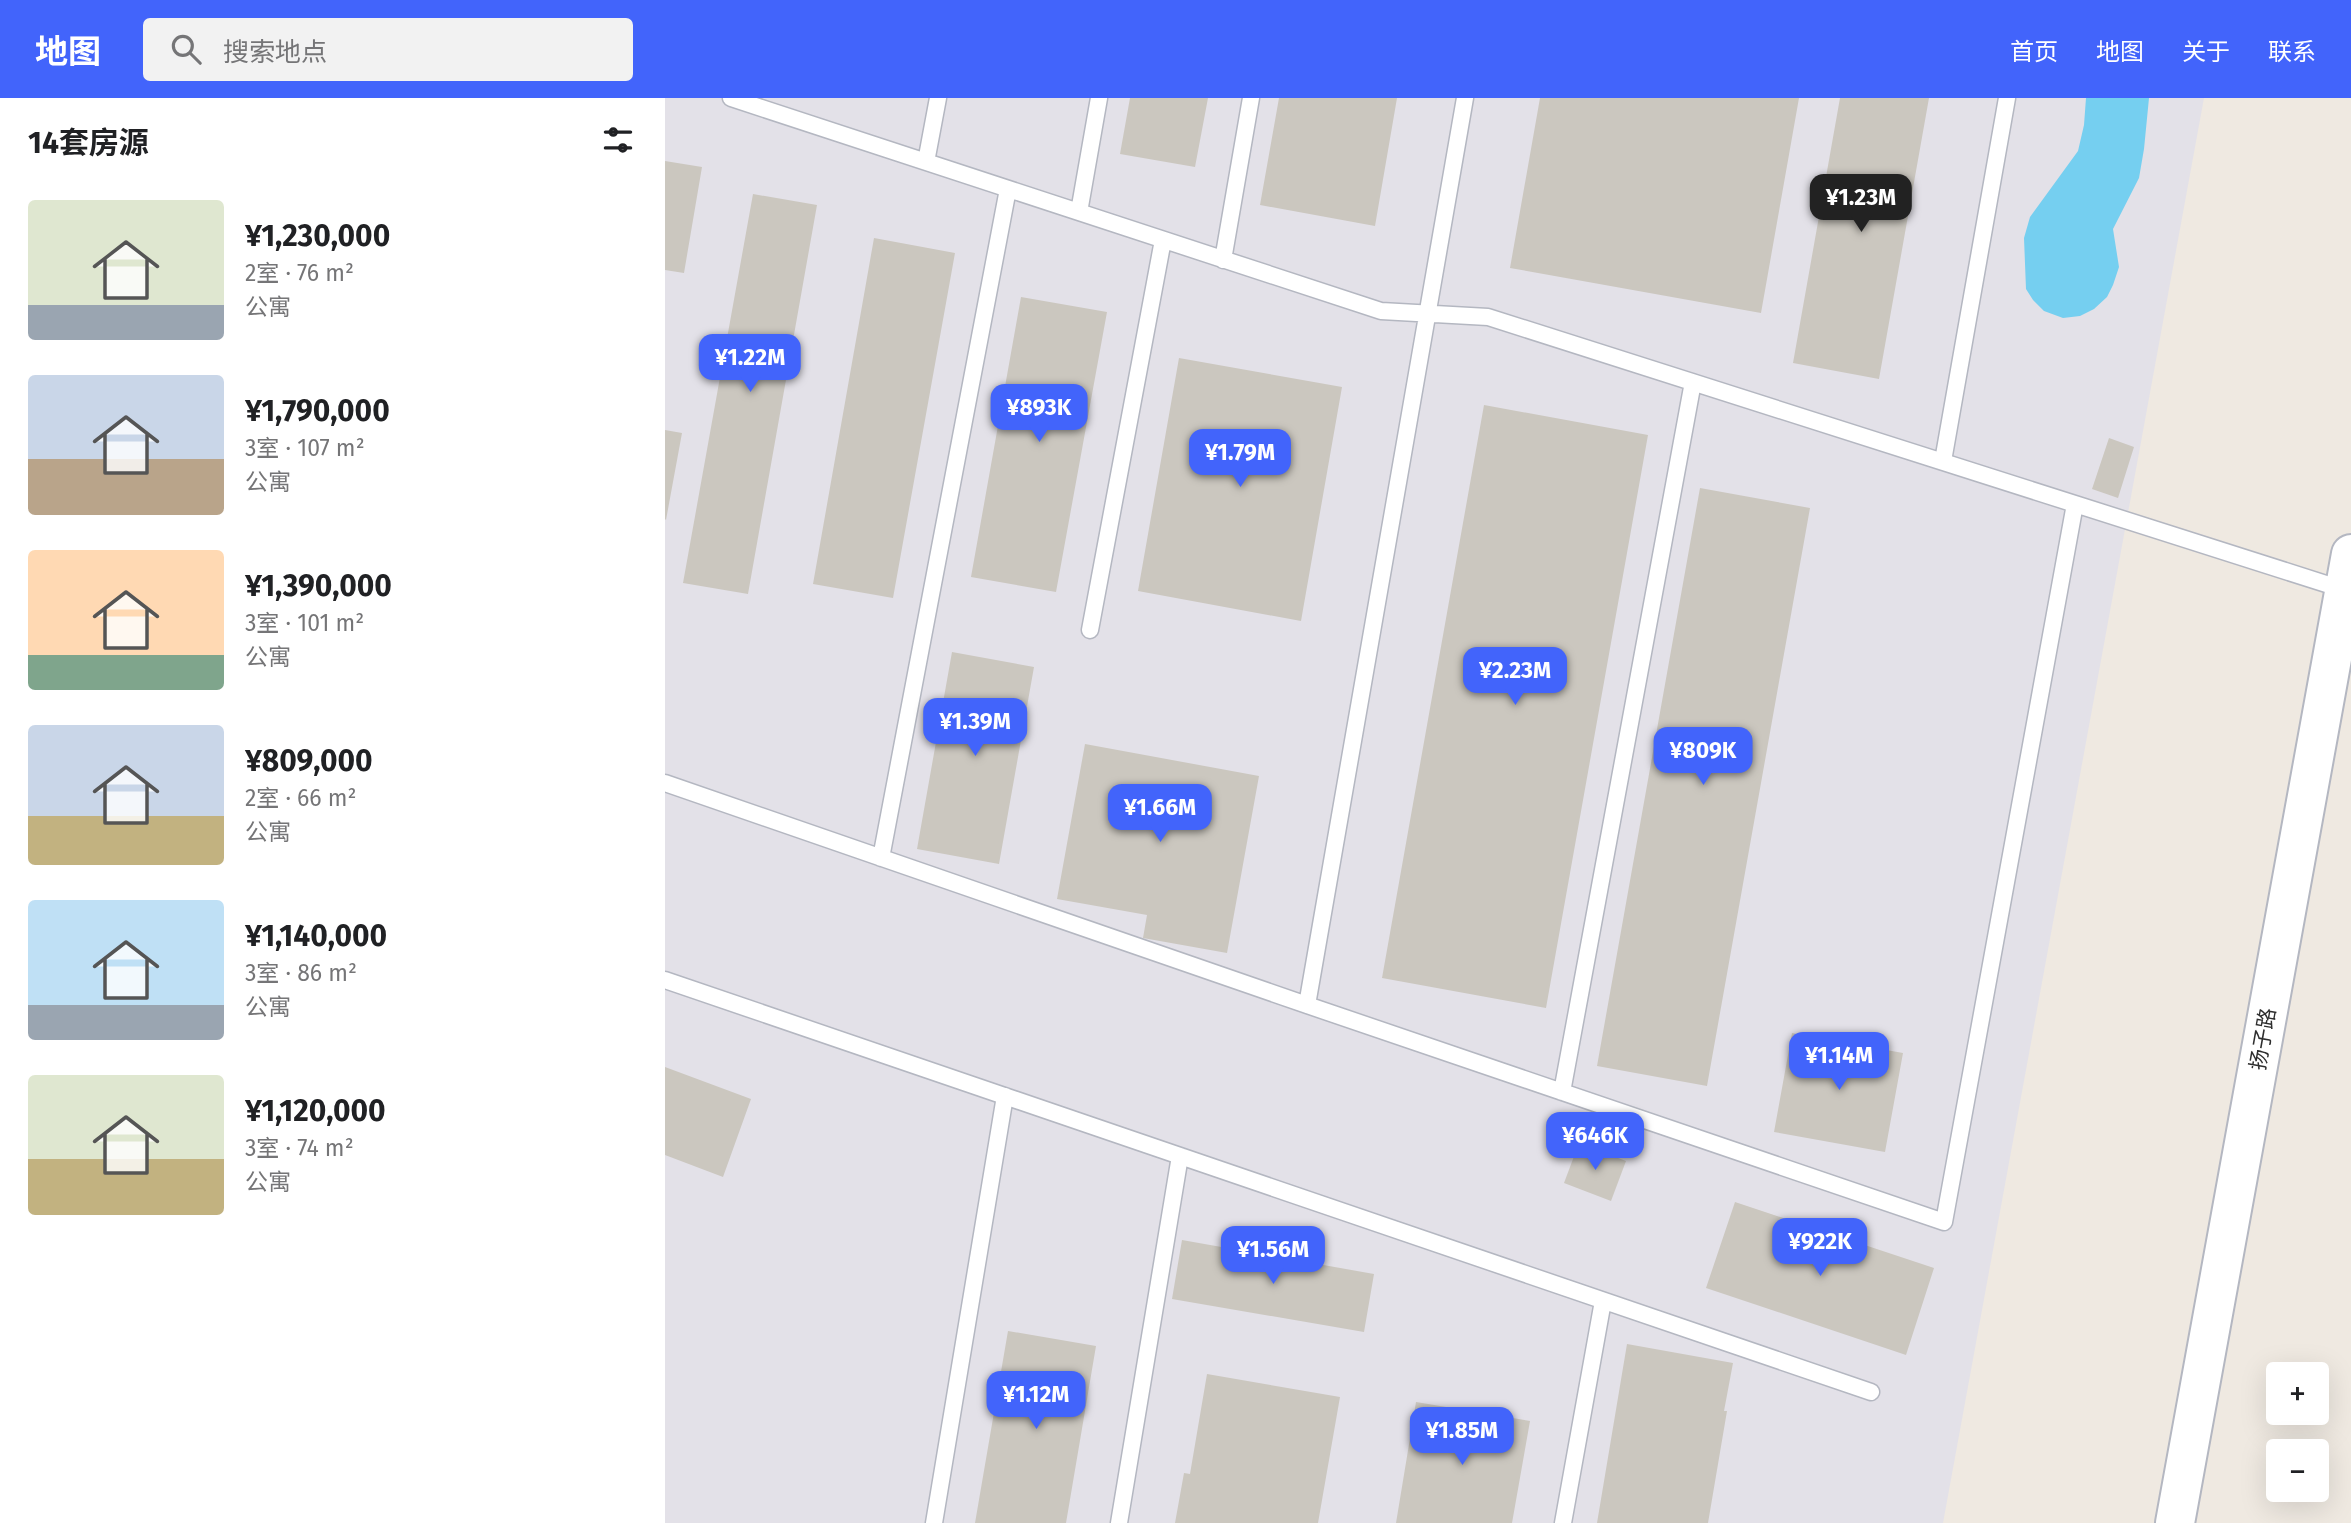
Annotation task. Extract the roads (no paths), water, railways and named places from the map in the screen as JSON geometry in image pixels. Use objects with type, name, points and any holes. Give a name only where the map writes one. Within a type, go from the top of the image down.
[{"type":"street","name":"扬子路","points":[[2175,1523],[2348,572]]},
{"type":"lane","points":[[731,98],[779,106],[926,162],[1381,311],[1488,317],[2075,504],[2348,572]]},
{"type":"lane","points":[[926,162],[939,98]]},
{"type":"lane","points":[[1079,212],[1099,98]]},
{"type":"lane","points":[[1223,260],[1251,98]]},
{"type":"lane","points":[[1307,1005],[1465,98]]},
{"type":"lane","points":[[1943,461],[2007,98]]},
{"type":"lane","points":[[881,858],[1008,189]]},
{"type":"lane","points":[[1090,630],[1163,240]]},
{"type":"lane","points":[[1562,1092],[1693,382]]},
{"type":"lane","points":[[665,783],[1944,1222],[2075,504]]},
{"type":"lane","points":[[665,980],[1871,1392]]},
{"type":"lane","points":[[934,1523],[1005,1096]]},
{"type":"lane","points":[[1119,1523],[1180,1156]]},
{"type":"lane","points":[[1563,1523],[1603,1301]]},
{"type":"water","points":[[2086,98],[2149,98],[2139,178],[2113,229],[2119,267],[2113,285],[2107,297],[2094,309],[2080,316],[2063,318],[2044,311],[2026,289],[2024,238],[2030,217],[2078,151]]}]
